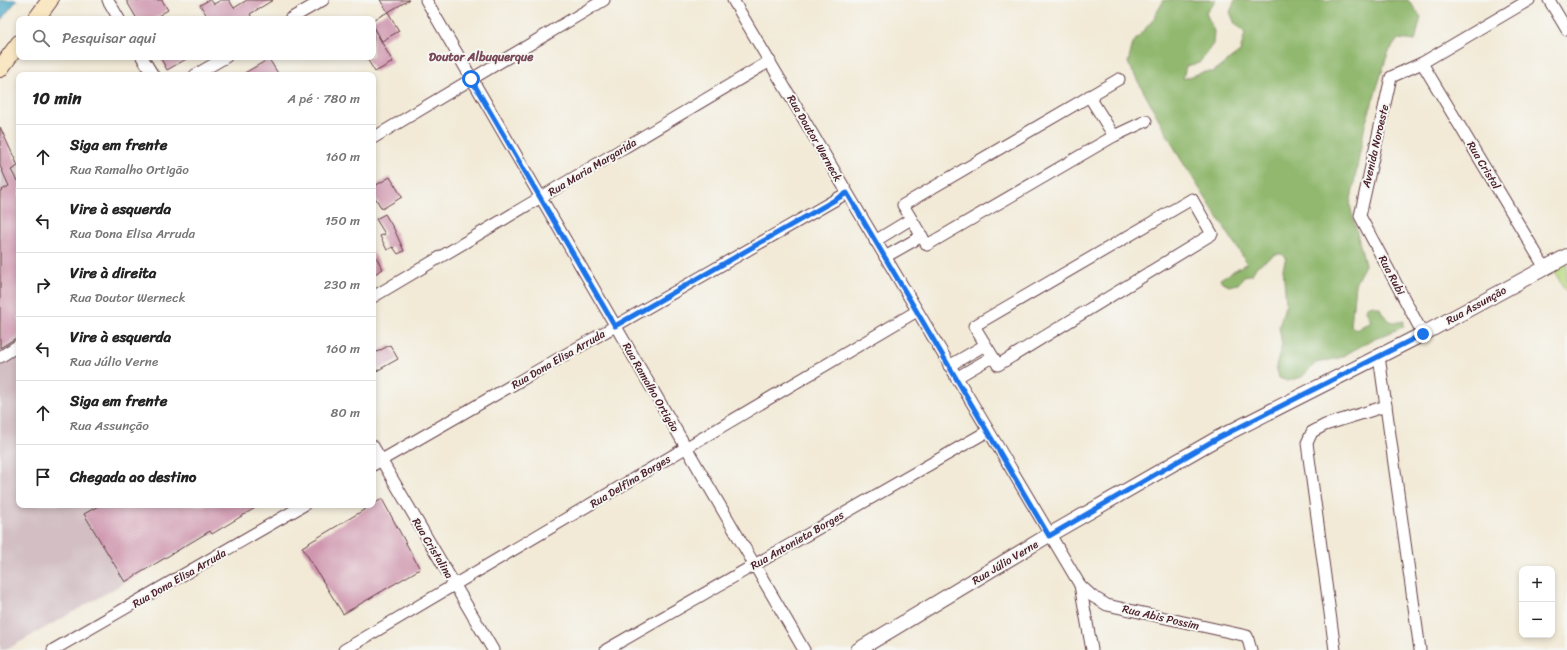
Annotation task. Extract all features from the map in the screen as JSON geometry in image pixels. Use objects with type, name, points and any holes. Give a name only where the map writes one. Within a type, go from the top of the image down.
[{"type":"main road","points":[[38,16],[50,0]]},
{"type":"main road","points":[[0,69],[16,47]]},
{"type":"street","points":[[108,0],[117,16]]},
{"type":"street","points":[[295,16],[323,0]]},
{"type":"street","name":"Rua Ramalho Ortigão","points":[[426,0],[804,650]]},
{"type":"street","points":[[376,136],[604,0]]},
{"type":"street","name":"Rua Doutor Werneck","points":[[733,0],[770,60],[1049,536],[1080,585]]},
{"type":"street","points":[[1422,63],[1529,0]]},
{"type":"street","points":[[1549,0],[1567,30]]},
{"type":"street","points":[[144,60],[151,72]]},
{"type":"street","points":[[201,72],[221,60]]},
{"type":"street","name":"Rua Maria Margarida","points":[[376,295],[770,60]]},
{"type":"street","name":"Avenida Noroeste","points":[[1360,216],[1391,77],[1422,63]]},
{"type":"street","name":"Rua Cristal","points":[[1422,63],[1545,268]]},
{"type":"street","points":[[1119,79],[903,205],[927,245],[1114,136],[1146,121]]},
{"type":"street","points":[[1090,96],[1114,136]]},
{"type":"street","name":"Rua Dona Elisa Arruda","points":[[377,463],[847,193]]},
{"type":"street","points":[[1192,199],[1212,234],[998,365],[992,357],[974,326],[1192,199]]},
{"type":"street","name":"Rua Rubi","points":[[1360,216],[1423,334]]},
{"type":"street","points":[[875,241],[911,219]]},
{"type":"street","points":[[885,257],[922,236]]},
{"type":"street","name":"Rua Assunção","points":[[1300,397],[1423,334],[1567,256]]},
{"type":"street","name":"Rua Delfina Borges","points":[[344,650],[917,311]]},
{"type":"street","points":[[949,366],[985,345]]},
{"type":"street","points":[[0,356],[16,348]]},
{"type":"street","points":[[1379,356],[1420,650]]},
{"type":"street","points":[[956,378],[992,357]]},
{"type":"street","name":"Rua Júlio Verne","points":[[858,650],[1049,536],[1218,438],[1300,397]]},
{"type":"street","points":[[1335,650],[1307,443],[1312,432],[1325,425],[1386,406]]},
{"type":"street","name":"Rua Antonieta Borges","points":[[606,650],[988,432]]},
{"type":"street","name":"Rua Cristalina","points":[[377,463],[455,584],[493,650]]},
{"type":"street","name":"Rua Dona Elisa Arruda","points":[[53,650],[299,508]]},
{"type":"street","points":[[1080,585],[1092,650]]},
{"type":"street","name":"Rua Abis Possim","points":[[1080,585],[1092,596],[1107,605],[1247,636],[1251,650]]},
{"type":"shaded area","points":[[0,135],[16,162],[16,508],[257,508],[6,650],[0,650]]},
{"type":"green space","points":[[1164,0],[1216,0],[1206,13],[1214,31],[1213,44],[1199,63],[1186,66],[1183,79],[1203,72],[1213,72],[1240,52],[1245,33],[1235,24],[1230,12],[1235,0],[1408,0],[1421,17],[1415,41],[1398,39],[1388,53],[1365,125],[1350,205],[1365,265],[1355,284],[1351,326],[1356,330],[1371,321],[1366,311],[1367,307],[1373,305],[1380,308],[1386,318],[1392,322],[1404,321],[1403,327],[1370,341],[1339,358],[1316,363],[1302,377],[1288,381],[1279,378],[1276,366],[1282,345],[1279,326],[1286,303],[1283,268],[1286,258],[1282,254],[1276,254],[1257,266],[1252,274],[1245,276],[1238,284],[1229,286],[1223,283],[1220,279],[1247,263],[1180,158],[1128,63],[1133,43],[1152,21]]},
{"type":"green space","points":[[1567,257],[1567,293],[1551,266]]},
{"type":"water","points":[[0,0],[17,0],[0,21]]},
{"type":"building","points":[[126,0],[162,0],[168,10],[158,16],[135,16]]},
{"type":"building","points":[[209,0],[211,0],[214,4],[221,0],[229,0],[234,8],[247,0],[273,0],[250,14],[251,16],[207,16],[200,5]]},
{"type":"building","points":[[380,0],[409,0],[388,12]]},
{"type":"building","points":[[388,12],[399,31],[382,41],[376,30],[376,18]]},
{"type":"building","points":[[376,32],[393,62],[375,72],[368,60],[376,60]]},
{"type":"building","points":[[162,60],[185,60],[167,70]]},
{"type":"building","points":[[270,60],[277,72],[246,72]]},
{"type":"building","points":[[0,127],[16,162],[16,167],[11,170],[16,179],[16,338],[0,348],[0,191],[9,186],[0,166]]},
{"type":"building","points":[[390,177],[402,197],[382,209],[376,199],[376,185]]},
{"type":"building","points":[[385,214],[404,251],[398,254],[393,247],[387,250],[380,236],[385,234],[376,219]]},
{"type":"building","points":[[376,257],[383,269],[376,273]]},
{"type":"building","points":[[390,345],[398,359],[376,371],[376,352]]},
{"type":"building","points":[[382,499],[420,569],[343,614],[302,547],[367,508],[376,508],[376,503]]},
{"type":"building","points":[[95,508],[255,508],[212,534],[210,531],[125,582],[84,514]]},
{"type":"district","name":"Doutor Albuquerque","points":[[481,57]]},
{"type":"route","points":[[471,79],[615,326],[847,193],[1049,536],[1218,438],[1423,334]]}]
